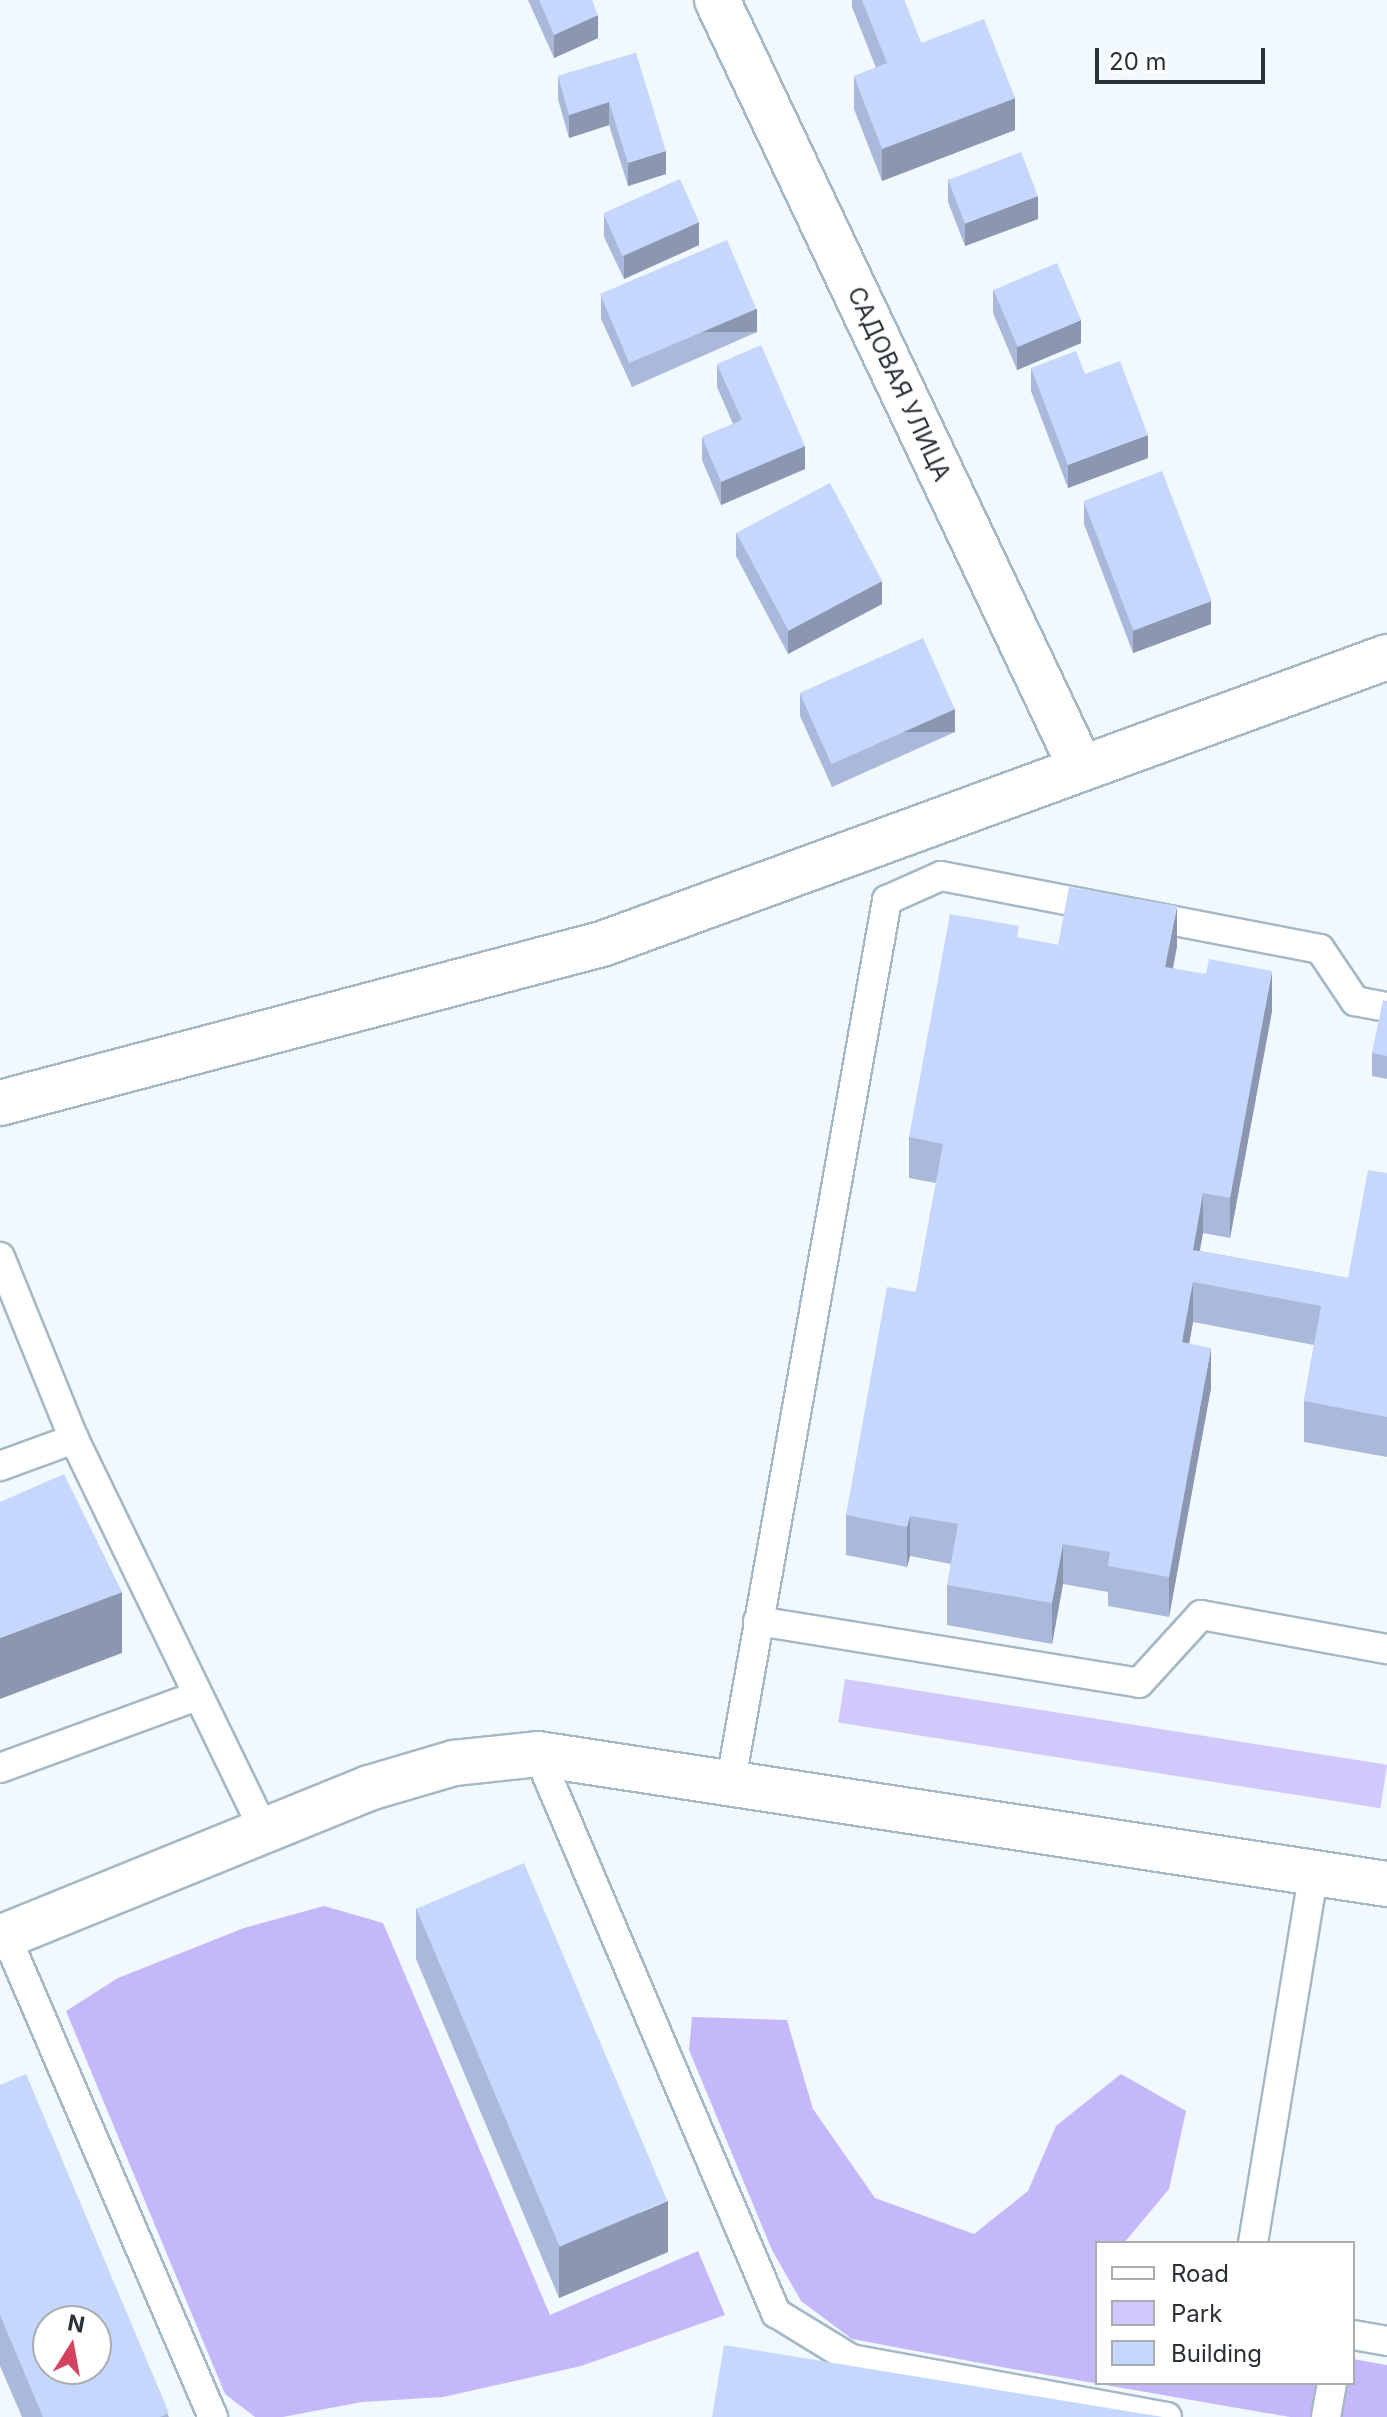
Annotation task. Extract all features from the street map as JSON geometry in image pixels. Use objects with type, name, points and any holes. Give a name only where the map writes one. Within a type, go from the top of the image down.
[{"type":"street","name":"САДОВАЯ УЛИЦА","points":[[717,0],[1081,768]]},
{"type":"street","points":[[0,1103],[602,944],[1387,657]]},
{"type":"street","points":[[3,1937],[369,1788],[454,1763],[538,1754],[730,1786],[1387,1884]]},
{"type":"lane","points":[[730,1786],[887,900],[941,876],[1320,949],[1355,1001],[1387,1007]]},
{"type":"lane","points":[[0,1257],[74,1439],[264,1831]]},
{"type":"lane","points":[[0,1466],[74,1439]]},
{"type":"lane","points":[[758,1621],[1139,1683],[1201,1615],[1387,1649]]},
{"type":"lane","points":[[0,1768],[197,1696]]},
{"type":"lane","points":[[538,1754],[776,2313],[851,2359],[1167,2417]]},
{"type":"lane","points":[[1253,2241],[1314,1872]]},
{"type":"lane","points":[[3,1937],[213,2417]]},
{"type":"lane","points":[[1355,2335],[1387,2341]]},
{"type":"lane","points":[[1326,2417],[1332,2385]]},
{"type":"green space","points":[[845,1679],[1387,1765],[1380,1808],[838,1722]]},
{"type":"shaded area","points":[[324,1906],[383,1923],[550,2315],[698,2251],[725,2315],[581,2366],[443,2397],[362,2402],[283,2417],[255,2417],[225,2394],[66,2011],[118,1978],[244,1928]]},
{"type":"shaded area","points":[[692,2017],[787,2020],[813,2109],[875,2198],[974,2234],[1028,2191],[1056,2126],[1121,2074],[1186,2111],[1169,2189],[1126,2241],[1095,2241],[1095,2383],[852,2339],[801,2301],[772,2250],[689,2050]]},
{"type":"shaded area","points":[[1355,2359],[1387,2365],[1387,2417],[1290,2417],[1105,2385],[1355,2385]]},
{"type":"building","points":[[539,0],[592,0],[598,15],[554,35]]},
{"type":"building","points":[[862,0],[904,0],[921,43],[984,19],[1015,98],[882,149],[854,76],[887,63]]},
{"type":"building","points":[[636,53],[666,151],[628,163],[609,102],[569,115],[558,76]]},
{"type":"building","points":[[1021,152],[1038,196],[965,224],[948,180]]},
{"type":"building","points":[[680,179],[699,222],[622,256],[603,213]]},
{"type":"building","points":[[727,240],[756,309],[629,363],[600,294]]},
{"type":"building","points":[[1057,263],[1081,320],[1018,347],[993,290]]},
{"type":"building","points":[[761,345],[805,446],[721,482],[702,437],[742,420],[717,364]]},
{"type":"building","points":[[1076,351],[1085,374],[1120,361],[1148,435],[1068,465],[1031,368]]},
{"type":"building","points":[[1162,471],[1212,601],[1133,631],[1084,501]]},
{"type":"building","points":[[830,483],[882,581],[789,631],[736,533]]},
{"type":"building","points":[[923,638],[955,709],[831,764],[800,693]]},
{"type":"building","points":[[1069,887],[1177,906],[1165,967],[1206,974],[1209,959],[1272,971],[1230,1198],[1203,1193],[1193,1250],[1348,1278],[1368,1170],[1387,1173],[1387,1417],[1304,1401],[1321,1306],[1193,1282],[1182,1342],[1211,1348],[1169,1577],[1108,1566],[1110,1552],[1063,1544],[1052,1603],[947,1585],[958,1524],[910,1516],[907,1527],[846,1515],[887,1287],[916,1292],[943,1144],[909,1137],[950,914],[1019,926],[1017,937],[1058,945]]},
{"type":"building","points":[[1383,1000],[1387,1001],[1387,1056],[1372,1053]]},
{"type":"building","points":[[64,1474],[122,1592],[0,1638],[0,1502]]},
{"type":"building","points":[[524,1863],[667,2201],[560,2247],[416,1909]]},
{"type":"building","points":[[26,2074],[169,2413],[160,2417],[43,2417],[0,2315],[0,2085]]},
{"type":"building","points":[[724,2345],[1163,2417],[712,2417]]}]
